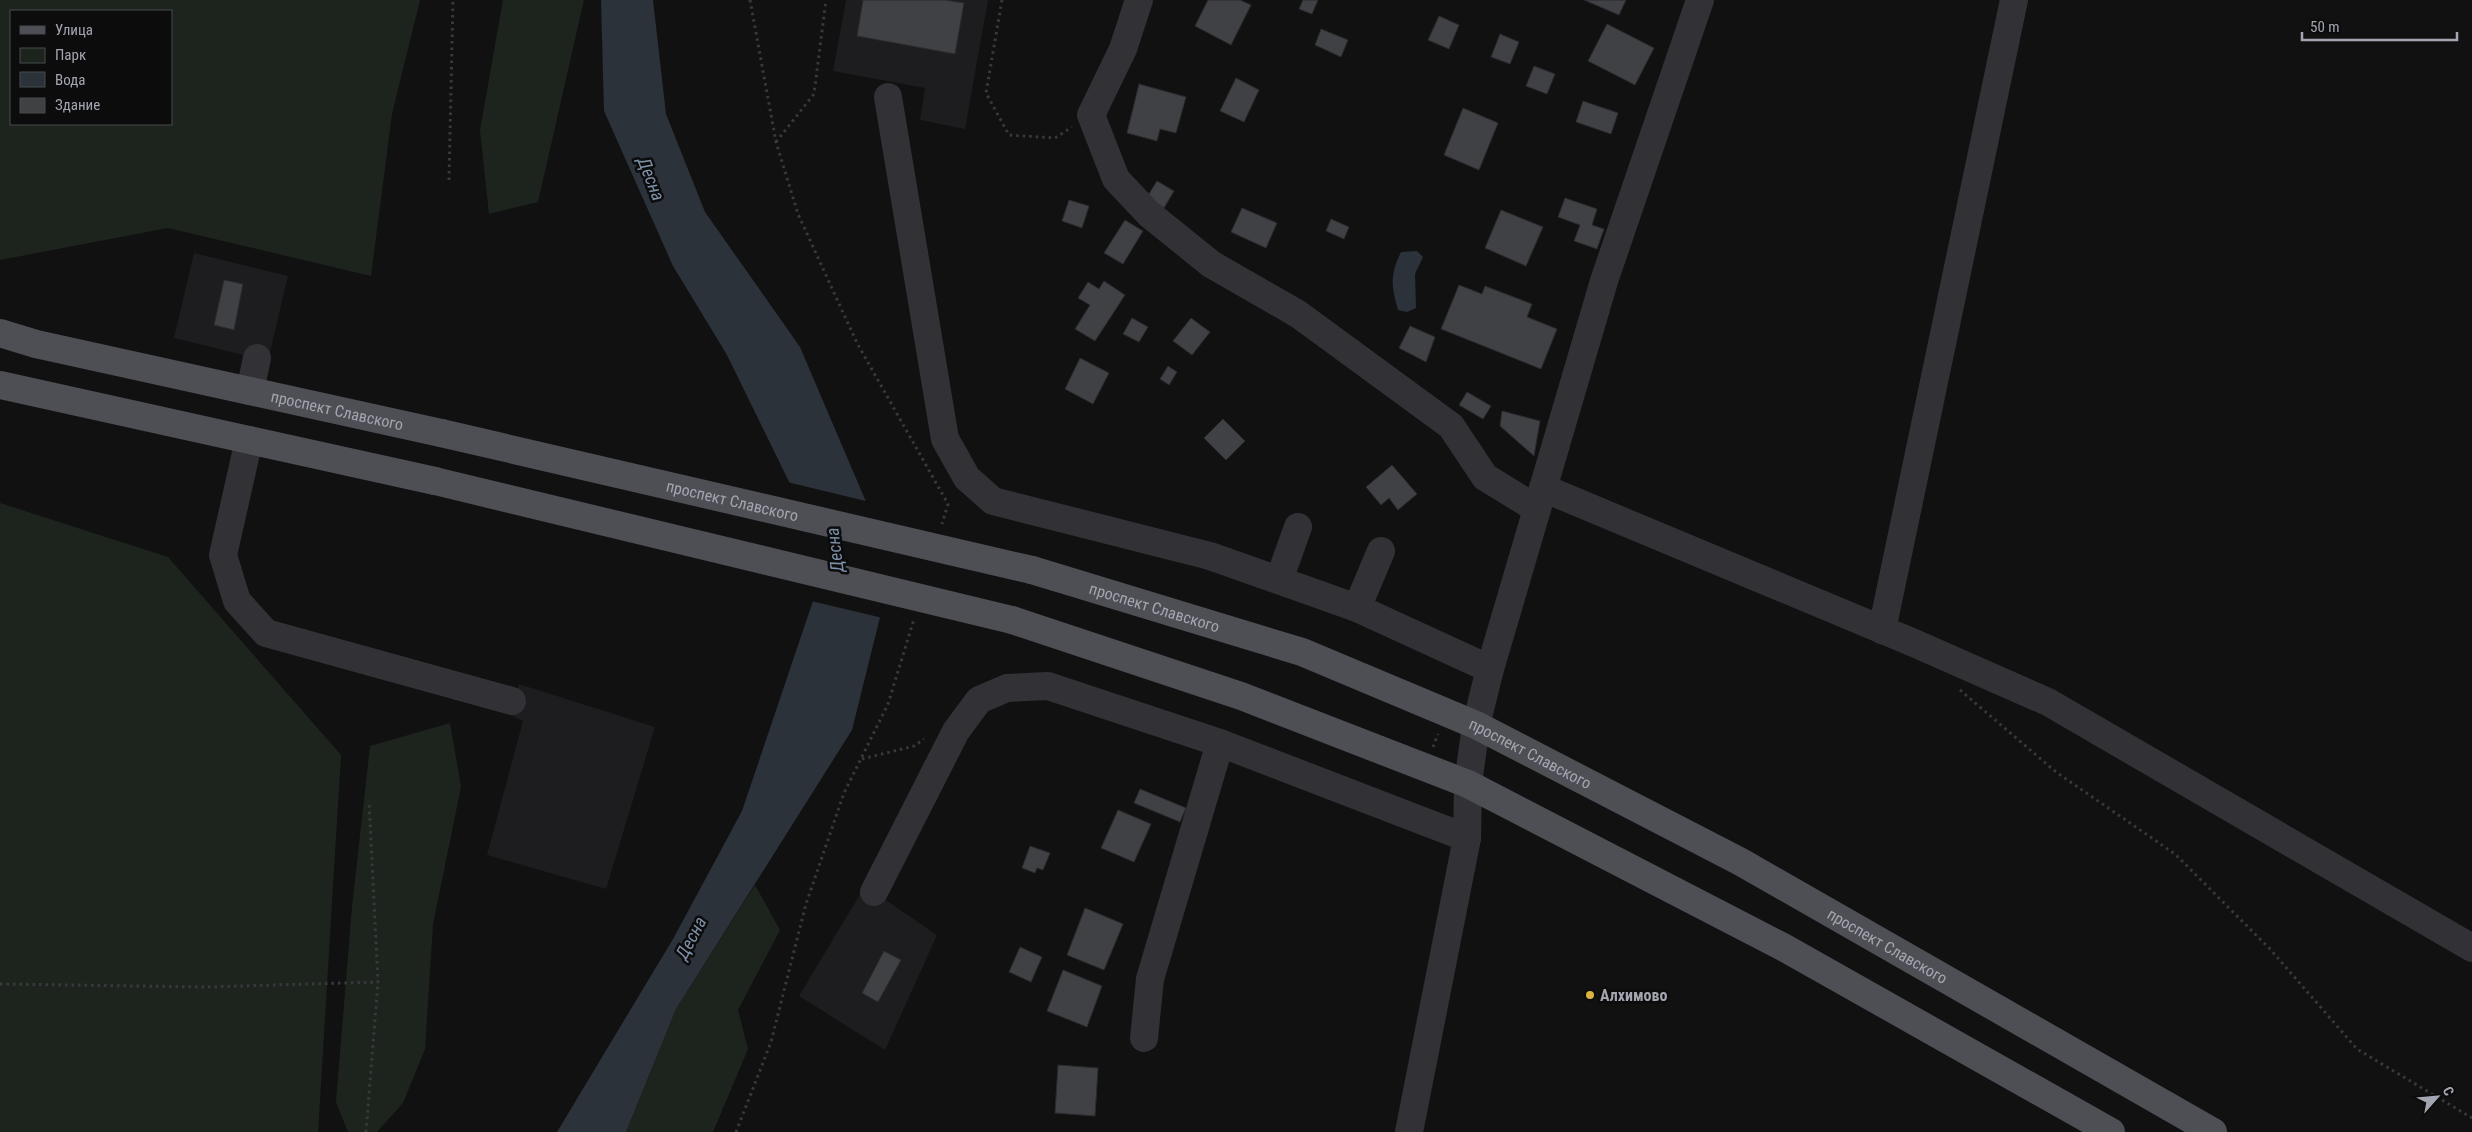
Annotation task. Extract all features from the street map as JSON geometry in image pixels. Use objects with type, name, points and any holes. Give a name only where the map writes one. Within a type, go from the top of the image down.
[{"type":"main road","name":"проспект Славского","points":[[0,334],[36,344],[441,433],[1032,570],[1302,652],[1476,725],[1741,862],[2213,1132]]},
{"type":"main road","points":[[0,385],[435,481],[1012,620],[1241,696],[1468,784],[1783,947],[2111,1132]]},
{"type":"street","points":[[1139,0],[1123,49],[1091,114],[1116,179],[1149,214],[1211,264],[1298,314],[1451,426],[1485,477],[1882,630],[2048,702],[2472,948]]},
{"type":"street","points":[[1409,1132],[1467,838],[1468,784],[1476,725],[1490,669],[1604,281],[1700,0]]},
{"type":"street","points":[[1882,630],[2014,0]]},
{"type":"street","points":[[888,97],[945,439],[967,478],[993,501],[1210,556],[1357,608],[1490,669]]},
{"type":"street","points":[[250,391],[257,358]]},
{"type":"street","points":[[249,440],[223,555],[237,601],[266,633],[512,701]]},
{"type":"street","points":[[1279,580],[1298,527]]},
{"type":"street","points":[[1357,608],[1381,551]]},
{"type":"street","points":[[874,892],[956,731],[979,700],[1007,688],[1048,686],[1220,743],[1467,838]]},
{"type":"street","points":[[1144,1038],[1150,979],[1220,743]]},
{"type":"path","points":[[449,180],[453,0]]},
{"type":"path","points":[[750,0],[776,142],[798,214],[857,343],[948,504],[939,532]]},
{"type":"path","points":[[776,142],[814,94],[826,0]]},
{"type":"path","points":[[1002,0],[986,93],[1009,135],[1056,138],[1091,114]]},
{"type":"path","points":[[736,1132],[771,1042],[806,904],[844,793],[888,704],[916,609]]},
{"type":"path","points":[[1954,684],[2056,772],[2175,854],[2270,949],[2357,1049],[2472,1118]]},
{"type":"path","points":[[861,759],[914,746],[929,737]]},
{"type":"path","points":[[366,1132],[378,982],[369,801]]},
{"type":"path","points":[[0,984],[206,987],[378,982]]},
{"type":"shaded area","points":[[846,0],[988,0],[965,129],[920,120],[925,88],[833,71]]},
{"type":"shaded area","points":[[194,253],[288,276],[268,361],[174,338]]},
{"type":"shaded area","points":[[519,684],[655,727],[606,889],[487,855],[523,721],[508,714]]},
{"type":"shaded area","points":[[865,886],[937,935],[885,1050],[799,996]]},
{"type":"green space","points":[[0,0],[420,0],[392,114],[371,276],[168,228],[0,260]]},
{"type":"green space","points":[[503,0],[584,0],[538,202],[489,214],[480,130]]},
{"type":"green space","points":[[0,503],[168,557],[341,755],[318,1132],[0,1132]]},
{"type":"green space","points":[[450,723],[461,787],[433,924],[425,1049],[403,1103],[377,1132],[348,1132],[336,1102],[352,907],[370,746]]},
{"type":"green space","points":[[755,885],[780,930],[738,1010],[748,1049],[713,1132],[626,1132],[676,1009]]},
{"type":"water","name":"Десна","points":[[601,0],[653,0],[666,114],[705,212],[800,347],[893,565],[852,730],[676,1009],[626,1132],[557,1132],[673,939],[742,811],[816,592],[795,494],[727,355],[673,266],[604,111]]},
{"type":"water","points":[[1417,251],[1423,257],[1415,274],[1416,308],[1407,312],[1398,310],[1393,287],[1395,267],[1401,252]]},
{"type":"pier","points":[[787,482],[870,502],[896,565],[883,618],[811,601],[814,592],[793,494]]},
{"type":"building","points":[[863,0],[945,0],[964,3],[955,54],[857,36]]},
{"type":"building","points":[[1208,0],[1240,0],[1251,5],[1231,45],[1195,26]]},
{"type":"building","points":[[1303,0],[1318,0],[1312,14],[1299,9]]},
{"type":"building","points":[[1584,0],[1626,0],[1619,15]]},
{"type":"building","points":[[1439,16],[1459,25],[1449,49],[1428,40]]},
{"type":"building","points":[[1607,24],[1654,48],[1635,85],[1588,61]]},
{"type":"building","points":[[1321,29],[1348,40],[1341,57],[1315,45]]},
{"type":"building","points":[[1500,34],[1519,42],[1510,64],[1491,57]]},
{"type":"building","points":[[1534,66],[1555,74],[1547,94],[1526,86]]},
{"type":"building","points":[[1236,78],[1259,90],[1244,122],[1220,111]]},
{"type":"building","points":[[1139,84],[1186,97],[1176,133],[1160,129],[1157,141],[1127,133]]},
{"type":"building","points":[[1583,101],[1618,113],[1611,134],[1576,122]]},
{"type":"building","points":[[1463,108],[1498,123],[1479,170],[1444,155]]},
{"type":"building","points":[[1157,181],[1174,191],[1164,208],[1147,197]]},
{"type":"building","points":[[1565,198],[1597,209],[1592,225],[1604,229],[1597,249],[1574,241],[1580,225],[1558,217]]},
{"type":"building","points":[[1069,200],[1089,206],[1082,228],[1062,221]]},
{"type":"building","points":[[1242,208],[1277,223],[1266,248],[1231,232]]},
{"type":"building","points":[[1501,210],[1543,227],[1526,266],[1485,248]]},
{"type":"building","points":[[1331,219],[1349,227],[1344,239],[1326,231]]},
{"type":"building","points":[[1125,220],[1143,231],[1123,264],[1104,253]]},
{"type":"building","points":[[224,280],[243,284],[234,330],[214,325]]},
{"type":"building","points":[[1104,281],[1125,295],[1095,341],[1075,329],[1090,305],[1078,298],[1088,282],[1099,289]]},
{"type":"building","points":[[1459,285],[1482,294],[1485,286],[1532,304],[1527,317],[1557,329],[1541,369],[1441,329]]},
{"type":"building","points":[[1132,318],[1148,327],[1139,342],[1123,334]]},
{"type":"building","points":[[1191,318],[1210,332],[1192,355],[1173,341]]},
{"type":"building","points":[[1410,326],[1435,337],[1426,362],[1399,348]]},
{"type":"building","points":[[1080,358],[1109,373],[1093,404],[1065,389]]},
{"type":"building","points":[[1168,366],[1177,372],[1169,385],[1160,379]]},
{"type":"building","points":[[1467,392],[1491,406],[1483,419],[1459,405]]},
{"type":"building","points":[[1502,411],[1540,421],[1534,456],[1500,426]]},
{"type":"building","points":[[1223,419],[1245,441],[1226,460],[1204,438]]},
{"type":"building","points":[[1392,465],[1417,494],[1398,510],[1389,498],[1381,505],[1366,487]]},
{"type":"building","points":[[1140,789],[1186,808],[1180,822],[1134,803]]},
{"type":"building","points":[[1118,810],[1151,824],[1134,862],[1101,848]]},
{"type":"building","points":[[1030,846],[1050,853],[1043,870],[1037,868],[1035,873],[1022,868]]},
{"type":"building","points":[[1085,908],[1123,924],[1104,970],[1067,955]]},
{"type":"building","points":[[1020,947],[1042,957],[1031,982],[1009,972]]},
{"type":"building","points":[[884,951],[901,960],[878,1002],[862,993]]},
{"type":"building","points":[[1063,970],[1102,986],[1087,1027],[1047,1011]]},
{"type":"building","points":[[1058,1065],[1098,1068],[1095,1116],[1055,1113]]},
{"type":"place","name":"Алхимово","points":[[1590,995]]}]
